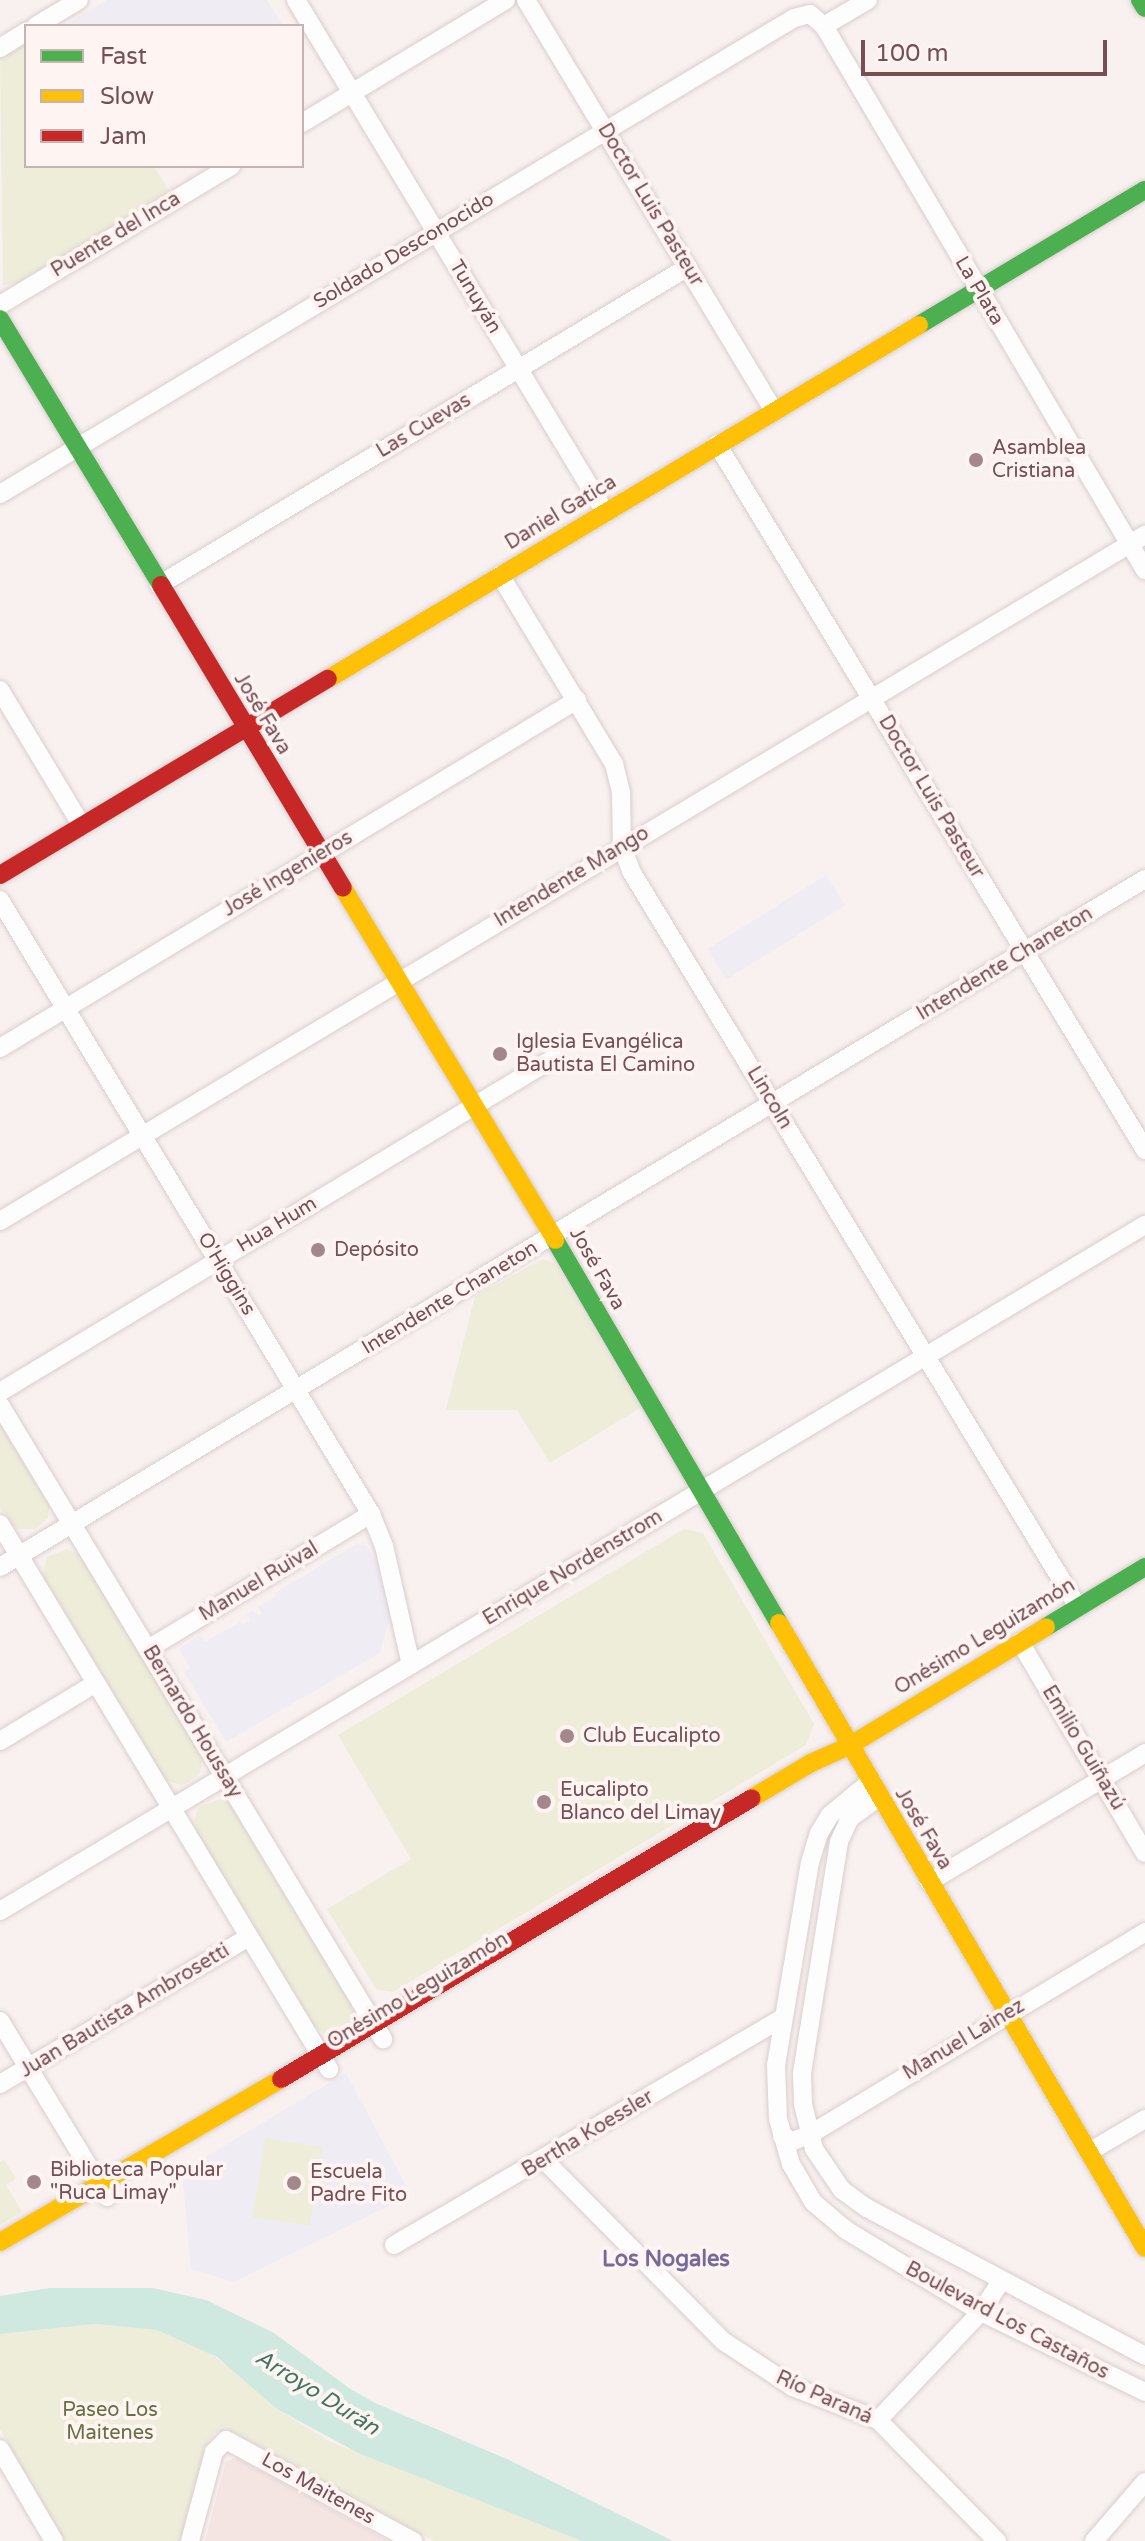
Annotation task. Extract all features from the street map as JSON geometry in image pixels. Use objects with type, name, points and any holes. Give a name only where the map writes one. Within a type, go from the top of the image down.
[{"type":"main road","points":[[1140,0],[1145,8]]},
{"type":"main road","name":"Daniel Gatica","points":[[0,875],[1145,190]]},
{"type":"main road","name":"José Fava","points":[[0,319],[553,1237],[1145,2248]]},
{"type":"main road","name":"Onésimo Leguizamón","points":[[0,2258],[103,2191],[820,1774],[849,1746],[1145,1567]]},
{"type":"main road","name":"Onésimo Leguizamón","points":[[0,2242],[103,2191]]},
{"type":"street","points":[[39,24],[79,0]]},
{"type":"street","name":"Tunuyán","points":[[296,0],[605,512]]},
{"type":"street","points":[[304,122],[506,0]]},
{"type":"street","name":"Doctor Luis Pasteur","points":[[526,0],[774,411]]},
{"type":"street","name":"Soldado Desconocido","points":[[0,494],[794,18],[817,20],[868,0]]},
{"type":"street","name":"La Plata","points":[[817,20],[977,289],[1137,540],[1145,570]]},
{"type":"street","points":[[0,48],[24,33]]},
{"type":"street","name":"Puente del Inca","points":[[0,305],[228,168]]},
{"type":"street","name":"Las Cuevas","points":[[159,585],[688,267]]},
{"type":"street","name":"Doctor Luis Pasteur","points":[[717,444],[1145,1150]]},
{"type":"street","name":"Intendente Mango","points":[[0,1221],[1137,540]]},
{"type":"street","name":"Lincoln","points":[[500,575],[577,700],[616,772],[621,792],[622,847],[631,871],[1078,1607]]},
{"type":"street","points":[[0,690],[82,826]]},
{"type":"street","name":"José Ingenieros","points":[[0,1048],[577,700]]},
{"type":"street","name":"Intendente Chaneton","points":[[0,1567],[1145,879]]},
{"type":"street","name":"O'Higgins","points":[[0,900],[371,1514],[384,1546],[411,1665]]},
{"type":"street","name":"Hua Hum","points":[[0,1392],[554,1058]]},
{"type":"street","name":"Enrique Nordenstrom","points":[[0,1911],[1145,1225]]},
{"type":"street","name":"Bernardo Houssay","points":[[0,1405],[378,2032]]},
{"type":"street","name":"Manuel Ruival","points":[[148,1649],[371,1514]]},
{"type":"street","points":[[0,1524],[325,2062]]},
{"type":"street","name":"Emilio Guiñazú","points":[[1020,1642],[1145,1853]]},
{"type":"street","points":[[0,1741],[96,1683]]},
{"type":"street","points":[[929,1882],[1145,1753]]},
{"type":"street","name":"Boulevard Los Castaños","points":[[874,1789],[837,1807],[814,1845],[781,2019],[776,2082],[782,2136],[797,2178],[824,2213],[903,2267],[981,2312],[1145,2392]]},
{"type":"street","name":"Boulevard Los Castaños","points":[[874,1789],[850,1818],[838,1850],[802,2074],[803,2104],[809,2135],[821,2164],[853,2200],[1145,2356]]},
{"type":"street","points":[[814,1845],[828,1839],[838,1850]]},
{"type":"street","name":"Manuel Lainez","points":[[782,2136],[793,2141],[809,2135],[1145,1932]]},
{"type":"street","name":"Juan Bautista Ambrosetti","points":[[0,2084],[249,1937]]},
{"type":"street","name":"Bertha Koessler","points":[[394,2245],[781,2019]]},
{"type":"street","points":[[0,2021],[103,2191]]},
{"type":"street","points":[[1089,2152],[1145,2119]]},
{"type":"street","name":"Río Paraná","points":[[544,2160],[723,2341],[793,2387],[878,2420],[997,2541]]},
{"type":"street","points":[[878,2420],[981,2312],[1002,2280]]},
{"type":"street","name":"Los Maitenes","points":[[190,2541],[214,2452],[222,2441],[233,2442],[413,2541]]},
{"type":"street","points":[[0,2449],[54,2541]]},
{"type":"street","points":[[1094,2541],[1145,2482]]},
{"type":"shaded area","points":[[107,0],[267,0],[282,24],[67,24]]},
{"type":"shaded area","points":[[826,875],[845,906],[726,980],[707,949]]},
{"type":"shaded area","points":[[356,1544],[366,1545],[395,1594],[380,1653],[226,1742],[184,1672],[190,1668],[179,1649],[200,1635],[205,1642],[240,1622],[242,1625],[250,1620],[247,1614],[253,1610],[258,1616],[262,1614],[258,1607],[277,1596],[275,1593]]},
{"type":"shaded area","name":"Escuela Padre Fito","points":[[346,2073],[411,2195],[234,2282],[191,2269],[182,2171]]},
{"type":"shaded area","points":[[237,2458],[388,2541],[205,2541],[226,2461]]},
{"type":"green space","points":[[24,43],[24,168],[155,168],[169,191],[17,283],[3,286],[0,58]]},
{"type":"green space","points":[[543,1259],[554,1263],[640,1408],[550,1463],[517,1410],[446,1410],[475,1296]]},
{"type":"green space","points":[[0,1416],[50,1502],[48,1518],[35,1529],[19,1529],[12,1525],[0,1508]]},
{"type":"green space","name":"Eucalipto Blanco del Limay","points":[[684,1529],[703,1533],[814,1724],[806,1745],[393,1992],[376,1989],[327,1909],[411,1859],[338,1735]]},
{"type":"green space","points":[[67,1549],[81,1555],[203,1757],[200,1773],[188,1783],[180,1785],[165,1780],[42,1578],[47,1557]]},
{"type":"green space","points":[[220,1799],[233,1805],[354,2007],[351,2023],[339,2033],[323,2033],[310,2023],[197,1835],[194,1821],[199,1807]]},
{"type":"green space","points":[[265,2138],[322,2147],[310,2226],[252,2217]]},
{"type":"green space","points":[[4,2159],[16,2179],[6,2185],[22,2212],[0,2225],[0,2162]]},
{"type":"green space","name":"Paseo Los Maitenes","points":[[95,2324],[157,2330],[199,2346],[237,2373],[277,2409],[329,2441],[582,2541],[434,2541],[227,2429],[214,2433],[209,2440],[182,2541],[65,2541],[0,2429],[0,2334]]},
{"type":"water","name":"Arroyo Durán","points":[[50,2288],[153,2288],[206,2300],[274,2333],[349,2388],[375,2403],[509,2460],[673,2541],[582,2541],[358,2453],[277,2409],[217,2357],[157,2330],[95,2324],[0,2334],[0,2296]]},
{"type":"traffic: fast","points":[[1140,0],[1145,8]]},
{"type":"traffic: fast","points":[[919,325],[1145,190]]},
{"type":"traffic: fast","points":[[0,319],[161,585]]},
{"type":"traffic: fast","points":[[555,1240],[779,1623]]},
{"type":"traffic: fast","points":[[1046,1627],[1145,1567]]},
{"type":"traffic: slow","points":[[328,679],[919,325]]},
{"type":"traffic: slow","points":[[343,888],[555,1240]]},
{"type":"traffic: slow","points":[[779,1623],[1145,2248]]},
{"type":"traffic: slow","points":[[752,1798],[811,1763],[849,1746],[1046,1627]]},
{"type":"traffic: slow","points":[[0,2242],[281,2079]]},
{"type":"traffic: jam","points":[[161,585],[343,888]]},
{"type":"traffic: jam","points":[[0,875],[328,679]]},
{"type":"traffic: jam","points":[[281,2079],[752,1798]]},
{"type":"place","name":"Asamblea Cristiana","points":[[976,460]]},
{"type":"place","name":"Iglesia Evangélica Bautista El Camino","points":[[500,1054]]},
{"type":"place","name":"Depósito","points":[[318,1250]]},
{"type":"place","name":"Club Eucalipto","points":[[567,1736]]},
{"type":"place","name":"Eucalipto Blanco del Limay","points":[[544,1802]]},
{"type":"place","name":"Biblioteca Popular \"Ruca Limay\"","points":[[34,2182]]},
{"type":"place","name":"Escuela Padre Fito","points":[[294,2183]]},
{"type":"district","name":"Los Nogales","points":[[666,2260]]}]
